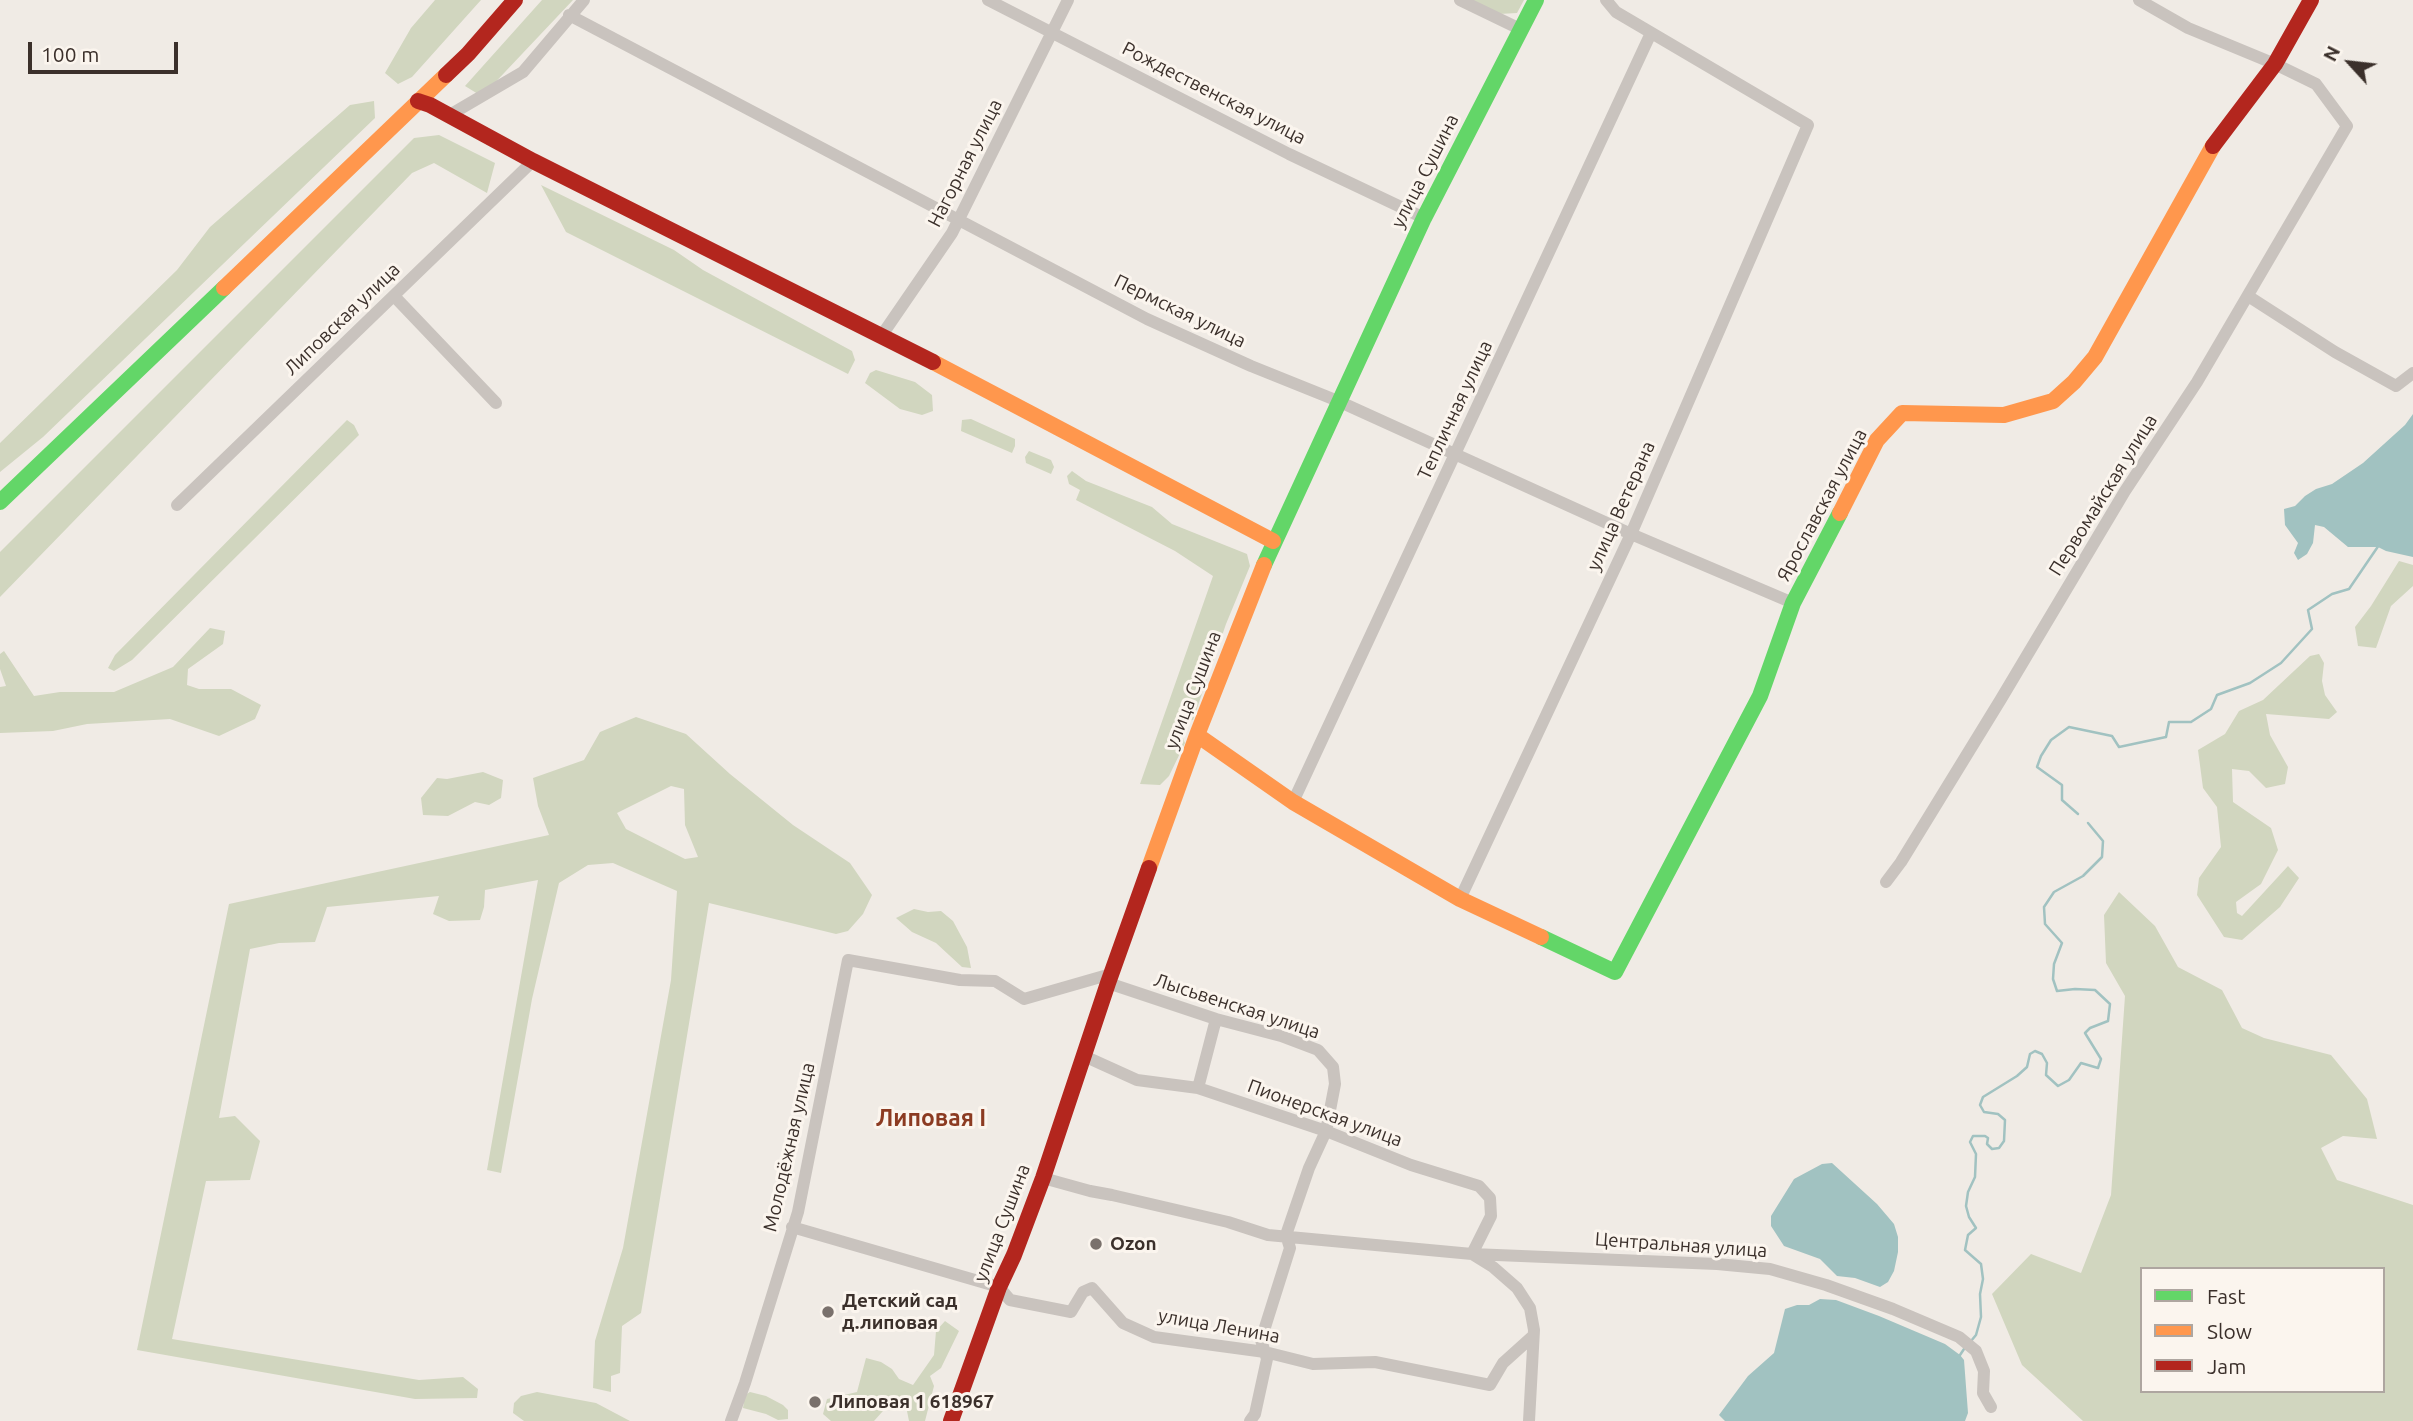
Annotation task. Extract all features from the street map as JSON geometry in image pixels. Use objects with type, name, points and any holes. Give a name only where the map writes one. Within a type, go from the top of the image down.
[{"type":"street","points":[[0,502],[468,54],[515,0]]},
{"type":"street","points":[[449,116],[523,72],[584,0]]},
{"type":"street","name":"Рождественская улица","points":[[988,0],[1289,154],[1423,218]]},
{"type":"street","name":"Нагорная улица","points":[[883,335],[958,221],[1068,0]]},
{"type":"street","points":[[1460,0],[1520,29]]},
{"type":"street","name":"улица Сушина","points":[[951,1421],[999,1287],[1043,1178],[1197,734],[1273,541],[1423,218],[1536,0]]},
{"type":"street","points":[[1606,0],[1616,12],[1651,33]]},
{"type":"street","points":[[2139,0],[2188,28],[2275,64]]},
{"type":"street","name":"Ярославская улица","points":[[1460,899],[1615,972],[1760,696],[1793,603],[1878,440],[1902,413],[2004,415],[2053,401],[2074,382],[2095,357],[2206,153],[2275,64],[2311,0]]},
{"type":"street","name":"Пермская улица","points":[[569,15],[1147,318],[1631,534],[1793,603]]},
{"type":"street","name":"улица Ветерана","points":[[1460,899],[1631,534],[1808,125],[1651,33]]},
{"type":"street","name":"Тепличная улица","points":[[1293,802],[1651,33]]},
{"type":"street","name":"Первомайская улица","points":[[1886,883],[1909,851],[2125,491],[2197,382],[2347,126],[2316,84],[2275,64]]},
{"type":"street","points":[[418,101],[883,335],[1273,541]]},
{"type":"street","name":"Липовская улица","points":[[177,505],[533,161]]},
{"type":"street","points":[[394,296],[496,403]]},
{"type":"street","points":[[2248,296],[2335,352],[2396,386],[2413,373]]},
{"type":"street","points":[[1197,734],[1293,802],[1460,899]]},
{"type":"street","name":"Молодёжная улица","points":[[731,1421],[746,1383],[798,1212],[848,960],[960,980],[995,981],[1024,999],[1110,979]]},
{"type":"street","name":"Лысьвенская улица","points":[[1110,979],[1216,1019],[1281,1036],[1318,1050],[1333,1067],[1335,1084],[1326,1130]]},
{"type":"street","points":[[1198,1088],[1216,1019]]},
{"type":"street","name":"Пионерская улица","points":[[1084,1056],[1137,1080],[1198,1088],[1326,1130],[1411,1165],[1479,1186],[1490,1198],[1491,1216],[1472,1254]]},
{"type":"street","points":[[1250,1421],[1255,1414],[1267,1359],[1261,1340],[1290,1248],[1286,1236],[1309,1168],[1326,1130]]},
{"type":"street","name":"Центральная улица","points":[[1043,1178],[1228,1222],[1268,1235],[1472,1254],[1717,1264],[1770,1269],[1826,1285],[1893,1309],[1959,1337],[1976,1351],[1984,1371],[1983,1393],[1991,1407]]},
{"type":"street","name":"улица Ленина","points":[[792,1227],[999,1287],[1010,1300],[1071,1312],[1083,1292],[1092,1288],[1123,1323],[1154,1337],[1265,1352],[1313,1364],[1376,1362],[1490,1385],[1503,1363],[1533,1336]]},
{"type":"street","name":"Центральная улица","points":[[1472,1254],[1493,1266],[1517,1288],[1530,1308],[1533,1336],[1529,1421]]},
{"type":"green space","points":[[435,0],[481,0],[412,77],[398,84],[385,73],[411,28]]},
{"type":"green space","points":[[542,0],[573,0],[488,90],[478,94],[465,86]]},
{"type":"green space","points":[[1470,0],[1524,0],[1517,13],[1499,14]]},
{"type":"green space","points":[[374,101],[375,118],[43,437],[0,472],[0,443],[177,270],[210,227],[350,105]]},
{"type":"green space","points":[[439,135],[495,163],[487,193],[434,163],[412,173],[0,597],[0,552],[414,138]]},
{"type":"green space","points":[[541,185],[674,250],[703,270],[852,351],[855,360],[848,374],[566,232]]},
{"type":"green space","points":[[876,370],[915,382],[932,395],[933,411],[922,415],[900,409],[865,383],[870,373]]},
{"type":"green space","points":[[971,419],[1015,439],[1012,453],[961,431],[962,420]]},
{"type":"green space","points":[[347,420],[354,425],[359,435],[132,660],[114,671],[108,668],[115,655]]},
{"type":"green space","points":[[1029,451],[1051,460],[1054,467],[1051,474],[1026,463],[1025,457]]},
{"type":"green space","points":[[1072,471],[1086,481],[1152,507],[1172,524],[1247,554],[1250,566],[1226,624],[1193,720],[1184,721],[1181,734],[1185,743],[1169,776],[1160,785],[1140,784],[1213,576],[1175,551],[1076,500],[1080,490],[1069,484],[1067,476]]},
{"type":"green space","points":[[2399,561],[2413,565],[2413,586],[2391,606],[2376,648],[2358,646],[2355,627]]},
{"type":"green space","points":[[210,628],[225,631],[223,644],[188,669],[187,685],[199,689],[231,689],[261,705],[255,719],[219,736],[170,719],[87,724],[53,731],[0,733],[0,687],[6,686],[0,669],[0,654],[4,651],[34,696],[60,692],[114,692],[173,667]]},
{"type":"green space","points":[[2319,654],[2324,663],[2322,681],[2325,695],[2337,712],[2329,719],[2266,714],[2270,735],[2288,767],[2285,784],[2266,788],[2249,771],[2232,769],[2233,802],[2271,828],[2278,850],[2261,884],[2236,902],[2237,913],[2242,916],[2288,866],[2299,878],[2280,907],[2242,940],[2224,937],[2197,895],[2199,878],[2221,847],[2217,807],[2203,788],[2198,750],[2225,734],[2239,711],[2263,700],[2310,656]]},
{"type":"green space","points":[[636,717],[686,734],[793,825],[850,863],[872,895],[863,914],[848,931],[836,934],[709,903],[641,1313],[622,1326],[620,1373],[611,1376],[611,1392],[593,1388],[595,1341],[623,1248],[671,980],[677,891],[613,863],[588,865],[559,883],[532,999],[501,1173],[487,1170],[538,880],[485,890],[480,920],[449,921],[433,914],[439,896],[327,907],[315,942],[279,943],[250,949],[219,1118],[235,1116],[260,1141],[250,1180],[206,1181],[172,1339],[419,1380],[463,1377],[478,1389],[477,1398],[415,1399],[137,1350],[229,904],[549,835],[538,806],[533,778],[584,760],[600,732]],"holes":[[[671,786],[684,789],[685,825],[698,857],[685,859],[626,829],[617,813]]]},
{"type":"green space","points":[[483,772],[503,780],[501,798],[489,805],[475,802],[448,816],[423,815],[421,798],[437,778],[447,779]]},
{"type":"green space","points":[[2119,892],[2155,926],[2178,967],[2222,990],[2242,1028],[2264,1038],[2331,1055],[2367,1099],[2377,1139],[2343,1136],[2321,1148],[2337,1180],[2413,1205],[2413,1421],[2083,1421],[2022,1365],[1992,1294],[2031,1254],[2081,1273],[2111,1195],[2125,996],[2106,963],[2104,915]]},
{"type":"green space","points":[[914,909],[941,911],[953,921],[967,947],[971,968],[962,967],[936,943],[912,932],[896,918]]},
{"type":"green space","points":[[945,1321],[959,1331],[941,1368],[930,1376],[934,1386],[925,1421],[909,1421],[906,1406],[891,1402],[874,1421],[831,1421],[823,1414],[827,1399],[857,1392],[866,1358],[881,1362],[892,1369],[899,1379],[913,1385],[934,1355],[936,1331]]},
{"type":"green space","points":[[537,1392],[596,1403],[630,1421],[524,1421],[513,1413],[514,1403],[521,1396]]},
{"type":"green space","points":[[750,1392],[766,1396],[783,1405],[788,1410],[788,1419],[778,1420],[743,1408],[745,1395]]},
{"type":"water","points":[[2413,414],[2413,557],[2378,547],[2348,547],[2324,527],[2315,525],[2313,543],[2307,554],[2298,560],[2294,553],[2298,543],[2285,525],[2284,509],[2295,506],[2316,489],[2332,484],[2363,463],[2405,425]]},
{"type":"water","points":[[1832,1163],[1877,1204],[1894,1224],[1898,1237],[1898,1252],[1894,1271],[1888,1282],[1880,1287],[1855,1278],[1837,1276],[1820,1259],[1784,1246],[1771,1226],[1771,1216],[1794,1179],[1822,1164]]},
{"type":"water","points":[[1820,1299],[1836,1300],[1879,1316],[1945,1344],[1960,1355],[1964,1360],[1968,1413],[1965,1421],[1725,1421],[1719,1415],[1748,1376],[1774,1353],[1785,1309],[1809,1305]]},
{"type":"waterway","points":[[2078,814],[2062,800],[2062,785],[2037,767],[2051,740],[2069,727],[2112,736],[2119,747],[2166,737],[2169,722],[2191,722],[2211,709],[2217,695],[2250,683],[2281,663],[2312,629],[2308,610],[2332,594],[2349,589],[2379,545]]},
{"type":"waterway","points":[[1971,1341],[1976,1335],[1981,1317],[1980,1294],[1983,1279],[1981,1264],[1965,1250],[1968,1235],[1976,1228],[1966,1206],[1968,1192],[1975,1177],[1976,1154],[1970,1142],[1973,1136],[1985,1136],[1992,1149],[1999,1148],[2004,1141],[2005,1120],[1998,1114],[1984,1112],[1980,1105],[1983,1097],[2017,1076],[2027,1067],[2030,1054],[2035,1051],[2042,1054],[2047,1063],[2046,1075],[2058,1086],[2069,1080],[2081,1063],[2098,1068],[2101,1059],[2085,1033],[2090,1028],[2108,1021],[2110,1004],[2095,990],[2057,991],[2053,979],[2054,964],[2062,943],[2045,924],[2044,907],[2054,892],[2083,876],[2102,857],[2103,841],[2088,823]]},
{"type":"waterway","points":[[1958,1358],[1966,1346]]},
{"type":"traffic: fast","points":[[1264,565],[1424,218],[1536,0]]},
{"type":"traffic: fast","points":[[0,502],[224,288]]},
{"type":"traffic: fast","points":[[1541,937],[1615,972],[1760,696],[1793,603],[1840,513]]},
{"type":"traffic: slow","points":[[224,288],[446,75]]},
{"type":"traffic: slow","points":[[1840,513],[1877,440],[1902,413],[2004,415],[2053,401],[2074,382],[2095,357],[2213,146]]},
{"type":"traffic: slow","points":[[933,362],[1273,541]]},
{"type":"traffic: slow","points":[[1149,868],[1197,735],[1264,565]]},
{"type":"traffic: slow","points":[[1197,735],[1293,802],[1460,899],[1541,937]]},
{"type":"traffic: jam","points":[[446,75],[515,0]]},
{"type":"traffic: jam","points":[[2213,146],[2275,64],[2311,0]]},
{"type":"traffic: jam","points":[[418,101],[933,362]]},
{"type":"traffic: jam","points":[[951,1421],[999,1287],[1043,1178],[1149,868]]},
{"type":"place","name":"Ozon","points":[[1096,1244]]},
{"type":"place","name":"Детский сад д.липовая","points":[[828,1312]]},
{"type":"place","name":"Липовая 1 618967","points":[[815,1402]]},
{"type":"district","name":"Липовая I","points":[[931,1118]]}]
